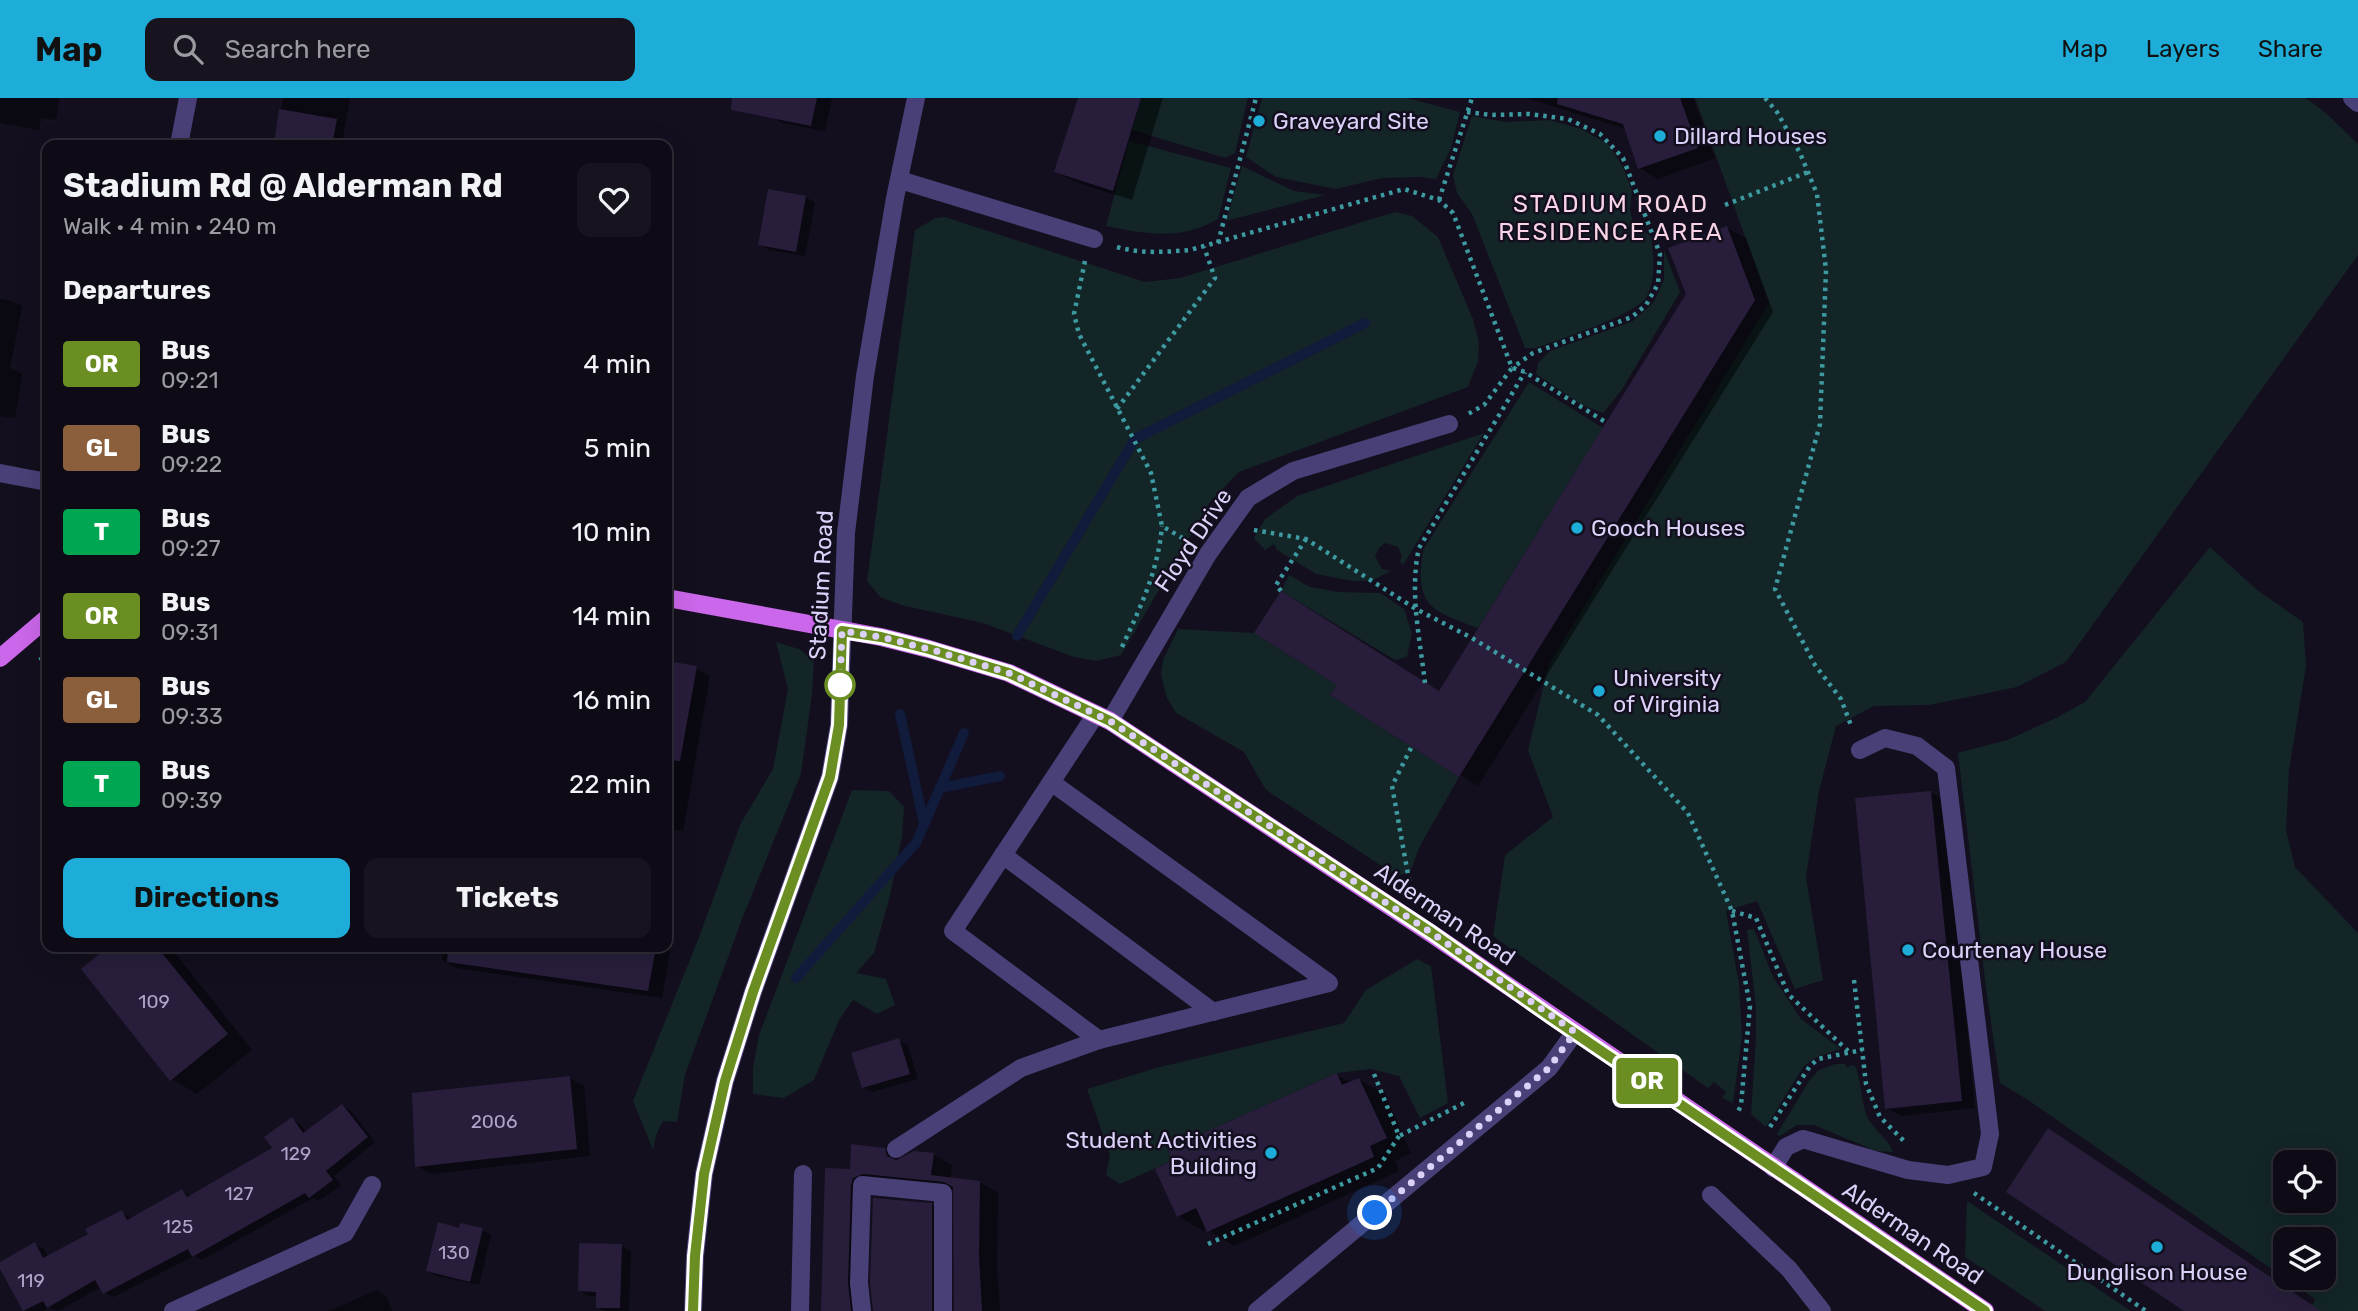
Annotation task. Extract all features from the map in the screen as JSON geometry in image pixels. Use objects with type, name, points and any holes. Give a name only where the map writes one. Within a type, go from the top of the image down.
[{"type":"main road","name":"Alderman Road","points":[[672,599],[881,637],[929,649],[1009,673],[1103,718],[1432,933],[1985,1311]]},
{"type":"main road","points":[[0,657],[42,622]]},
{"type":"street","points":[[179,140],[188,98]]},
{"type":"street","name":"Stadium Road","points":[[693,1311],[695,1256],[704,1174],[725,1081],[753,992],[830,777],[839,725],[846,533],[865,376],[916,98]]},
{"type":"street","points":[[2352,98],[2358,103]]},
{"type":"street","points":[[900,180],[1094,240]]},
{"type":"street","name":"Floyd Drive","points":[[1099,1040],[953,932],[1051,782],[1103,718],[1208,554],[1248,498],[1293,471],[1449,424]]},
{"type":"street","points":[[0,473],[42,481]]},
{"type":"street","points":[[1773,1168],[1786,1147],[1803,1139],[1908,1170],[1948,1175],[1983,1167],[1990,1134],[1946,768],[1917,746],[1885,738],[1860,750]]},
{"type":"street","points":[[896,1149],[1021,1068],[1099,1040],[1329,983],[1051,782]]},
{"type":"street","points":[[1003,855],[1213,1012]]},
{"type":"street","points":[[1257,1311],[1549,1068],[1575,1032]]},
{"type":"street","points":[[800,1311],[803,1174]]},
{"type":"street","points":[[173,1311],[345,1233],[372,1185]]},
{"type":"street","points":[[862,1311],[859,1283],[862,1185],[943,1193],[943,1311]]},
{"type":"street","points":[[1711,1195],[1789,1269],[1822,1311]]},
{"type":"path","points":[[1218,243],[1256,98]]},
{"type":"path","points":[[1439,200],[1472,98]]},
{"type":"path","points":[[1765,98],[1777,112],[1817,194],[1826,270],[1820,424],[1775,589],[1815,666],[1841,699],[1860,750]]},
{"type":"path","points":[[1449,424],[1484,405],[1512,368],[1533,354],[1632,317],[1646,305],[1658,284],[1660,254],[1623,158],[1600,134],[1567,119],[1529,114],[1492,115],[1467,112]]},
{"type":"path","points":[[1725,205],[1808,172]]},
{"type":"path","points":[[1121,648],[1153,576],[1159,555],[1162,526],[1152,473],[1079,334],[1074,314],[1083,269],[1094,240],[1130,251],[1163,253],[1204,247],[1404,189],[1439,200],[1453,213],[1512,368]]},
{"type":"path","points":[[1117,409],[1215,278],[1204,247]]},
{"type":"path","points":[[1512,368],[1525,372],[1607,423]]},
{"type":"path","points":[[1425,683],[1416,609],[1415,567],[1419,548],[1525,372]]},
{"type":"path","points":[[1162,526],[1184,539]]},
{"type":"path","points":[[1250,529],[1306,539],[1416,609],[1472,638],[1598,715],[1688,813],[1732,911],[1750,1006],[1741,1105],[1737,1114]]},
{"type":"path","points":[[1281,591],[1276,585],[1306,539]]},
{"type":"path","points":[[1411,748],[1392,786],[1412,895]]},
{"type":"path","points":[[1732,911],[1756,918],[1788,994],[1848,1051]]},
{"type":"path","points":[[1854,980],[1866,1084],[1880,1117],[1910,1146]]},
{"type":"path","points":[[1766,1135],[1810,1066],[1818,1059],[1862,1050]]},
{"type":"path","points":[[1374,1074],[1399,1136]]},
{"type":"path","points":[[1208,1244],[1378,1168],[1399,1136],[1475,1097]]},
{"type":"path","points":[[1968,1189],[2146,1311]]},
{"type":"shaded area","points":[[1141,98],[1248,98],[1235,153],[1225,158],[1132,130]]},
{"type":"shaded area","points":[[1262,98],[1407,98],[1460,112],[1451,148],[1436,179],[1382,178],[1336,189],[1276,177],[1246,157]]},
{"type":"shaded area","points":[[1695,98],[2306,98],[2358,144],[2358,255],[2066,662],[2017,687],[1929,705],[1874,706],[1836,726],[1819,791],[1806,877],[1823,980],[1795,989],[1757,901],[1726,911],[1739,984],[1742,1036],[1733,1103],[1722,1098],[1726,1092],[1714,1082],[1708,1088],[1493,936],[1505,855],[1553,817],[1528,750],[1549,664],[1769,303]]},
{"type":"shaded area","points":[[1472,116],[1506,122],[1549,120],[1581,129],[1608,144],[1623,167],[1632,191],[1630,210],[1633,222],[1651,237],[1653,274],[1650,289],[1641,303],[1579,333],[1536,348],[1525,348],[1472,214],[1457,193],[1453,175]]},
{"type":"shaded area","points":[[1129,141],[1231,168],[1218,219],[1190,230],[1163,234],[1106,226]]},
{"type":"shaded area","points":[[1242,166],[1294,191],[1325,195],[1226,221]]},
{"type":"shaded area","points":[[1395,212],[1412,216],[1438,237],[1473,319],[1479,343],[1478,361],[1468,387],[1239,472],[1210,502],[1121,655],[1096,661],[1074,657],[983,623],[901,605],[880,597],[867,581],[915,230],[936,218],[945,217],[1145,282],[1180,278]]},
{"type":"shaded area","points":[[1664,250],[1680,292],[1621,391],[1603,413],[1582,405],[1536,374],[1538,363],[1550,351],[1633,321],[1654,302],[1664,280]]},
{"type":"shaded area","points":[[1529,382],[1603,428],[1478,628],[1448,617],[1429,604],[1421,583],[1423,550]]},
{"type":"shaded area","points":[[1484,433],[1403,565],[1398,547],[1385,543],[1375,556],[1382,569],[1391,571],[1371,581],[1353,581],[1316,574],[1277,550],[1274,544],[1265,550],[1254,538],[1265,519],[1297,496]]},
{"type":"shaded area","points":[[2210,547],[2257,590],[2303,622],[2306,666],[2289,770],[2286,830],[2295,867],[2358,933],[2358,1311],[2310,1311],[2315,1299],[2302,1290],[2336,1290],[2336,1227],[2273,1227],[2273,1270],[2000,1083],[1958,753],[2007,740],[2085,702]]},
{"type":"shaded area","points":[[1289,575],[1310,587],[1338,592],[1380,593],[1404,609],[1412,633],[1407,657],[1395,660],[1281,591]]},
{"type":"shaded area","points":[[1178,629],[1254,633],[1337,685],[1330,695],[1459,777],[1420,846],[1410,872],[1397,876],[1266,790],[1244,752],[1176,713],[1167,698],[1161,675],[1163,660]]},
{"type":"shaded area","points":[[776,642],[799,649],[814,660],[801,774],[742,919],[685,1075],[677,1122],[663,1121],[653,1150],[633,1101],[699,937],[741,823],[773,769],[788,689]]},
{"type":"shaded area","points":[[852,790],[889,791],[904,807],[902,837],[889,900],[874,953],[856,973],[886,979],[895,1005],[877,1014],[853,1000],[839,1020],[814,1080],[784,1098],[753,1094],[753,1068],[759,1035]]},
{"type":"shaded area","points":[[1754,929],[1773,977],[1801,1019],[1841,1049],[1817,1057],[1804,1066],[1766,1127],[1751,1114],[1756,1007],[1747,930]]},
{"type":"shaded area","points":[[1417,959],[1431,966],[1448,1103],[1420,1118],[1399,1076],[1371,1069],[1337,1073],[1168,1149],[1172,1161],[1120,1184],[1106,1175],[1110,1155],[1087,1089],[1156,1068],[1344,1023],[1366,990]]},
{"type":"shaded area","points":[[1835,1064],[1845,1064],[1847,1068],[1852,1065],[1856,1067],[1867,1116],[1893,1152],[1876,1151],[1814,1125],[1797,1125],[1780,1136],[1777,1134],[1809,1081],[1819,1070]]},
{"type":"shaded area","points":[[1967,1201],[2131,1311],[2045,1311],[1965,1257]]},
{"type":"building","points":[[732,98],[817,98],[811,126],[731,110]]},
{"type":"building","points":[[1078,98],[1141,98],[1113,191],[1054,172]]},
{"type":"building","name":"Dillard Houses","points":[[1558,98],[1680,98],[1698,148],[1638,169],[1623,124],[1557,104]]},
{"type":"building","points":[[279,109],[337,119],[333,140],[275,140]]},
{"type":"building","points":[[768,189],[806,196],[796,252],[758,245]]},
{"type":"building","name":"Gooch Houses","points":[[1727,226],[1755,300],[1459,777],[1330,695],[1337,685],[1254,633],[1281,591],[1439,691],[1686,294],[1668,248]]},
{"type":"building","points":[[672,662],[697,666],[680,761],[672,760]]},
{"type":"building","name":"Courtenay House","points":[[1931,791],[1962,1101],[1885,1109],[1855,798]]},
{"type":"building","points":[[102,952],[161,952],[228,1034],[170,1081],[81,969]]},
{"type":"building","points":[[448,952],[655,952],[648,991],[447,962]]},
{"type":"building","points":[[899,1038],[910,1074],[862,1088],[851,1053]]},
{"type":"building","name":"Student Activities Building","points":[[1337,1073],[1342,1085],[1359,1078],[1387,1138],[1370,1146],[1374,1157],[1207,1232],[1196,1208],[1177,1217],[1155,1169],[1172,1161],[1168,1149]]},
{"type":"building","points":[[570,1076],[577,1149],[415,1167],[412,1093]]},
{"type":"building","points":[[342,1104],[368,1137],[326,1171],[333,1180],[309,1198],[305,1193],[192,1257],[188,1249],[103,1294],[95,1280],[47,1308],[43,1301],[23,1311],[0,1269],[0,1262],[35,1242],[43,1258],[88,1234],[85,1229],[122,1210],[127,1220],[182,1189],[187,1197],[272,1148],[264,1137],[292,1117],[303,1133]]},
{"type":"building","name":"Dunglison House","points":[[2048,1128],[2273,1279],[2273,1290],[2290,1290],[2321,1311],[2184,1311],[2006,1192]]},
{"type":"building","points":[[851,1144],[885,1148],[887,1156],[896,1160],[914,1151],[934,1153],[931,1175],[980,1181],[979,1256],[982,1311],[954,1311],[953,1187],[944,1182],[863,1174],[853,1178],[851,1185],[848,1283],[851,1311],[821,1311],[825,1168],[850,1169]]},
{"type":"building","points":[[873,1198],[932,1203],[932,1311],[873,1311],[870,1283]]},
{"type":"building","points":[[438,1222],[459,1228],[460,1223],[483,1228],[470,1282],[426,1271]]},
{"type":"building","points":[[579,1243],[622,1244],[620,1308],[596,1308],[596,1292],[578,1291]]},
{"type":"waterway","points":[[1017,636],[1135,439],[1365,323]]},
{"type":"waterway","points":[[900,714],[924,823]]},
{"type":"waterway","points":[[796,978],[916,843],[964,733]]},
{"type":"waterway","points":[[940,788],[1000,776]]},
{"type":"bus line","name":"OR","points":[[693,1311],[695,1256],[704,1174],[725,1081],[753,992],[830,777],[839,725],[842,631],[929,649],[1009,673],[1110,721],[1432,933],[1554,1019],[1985,1311]]},
{"type":"place","name":"Graveyard Site","points":[[1259,121]]},
{"type":"place","name":"Dillard Houses","points":[[1660,136]]},
{"type":"place","name":"Gooch Houses","points":[[1577,528]]},
{"type":"place","name":"University of Virginia","points":[[1599,691]]},
{"type":"place","name":"Courtenay House","points":[[1908,950]]},
{"type":"place","name":"Student Activities Building","points":[[1271,1153]]},
{"type":"place","name":"Dunglison House","points":[[2157,1247]]},
{"type":"district","name":"STADIUM ROAD RESIDENCE AREA","points":[[1611,218]]},
{"type":"route","points":[[840,685],[842,631],[929,649],[1009,673],[1110,721],[1432,933],[1575,1032],[1549,1068],[1375,1213]]}]
